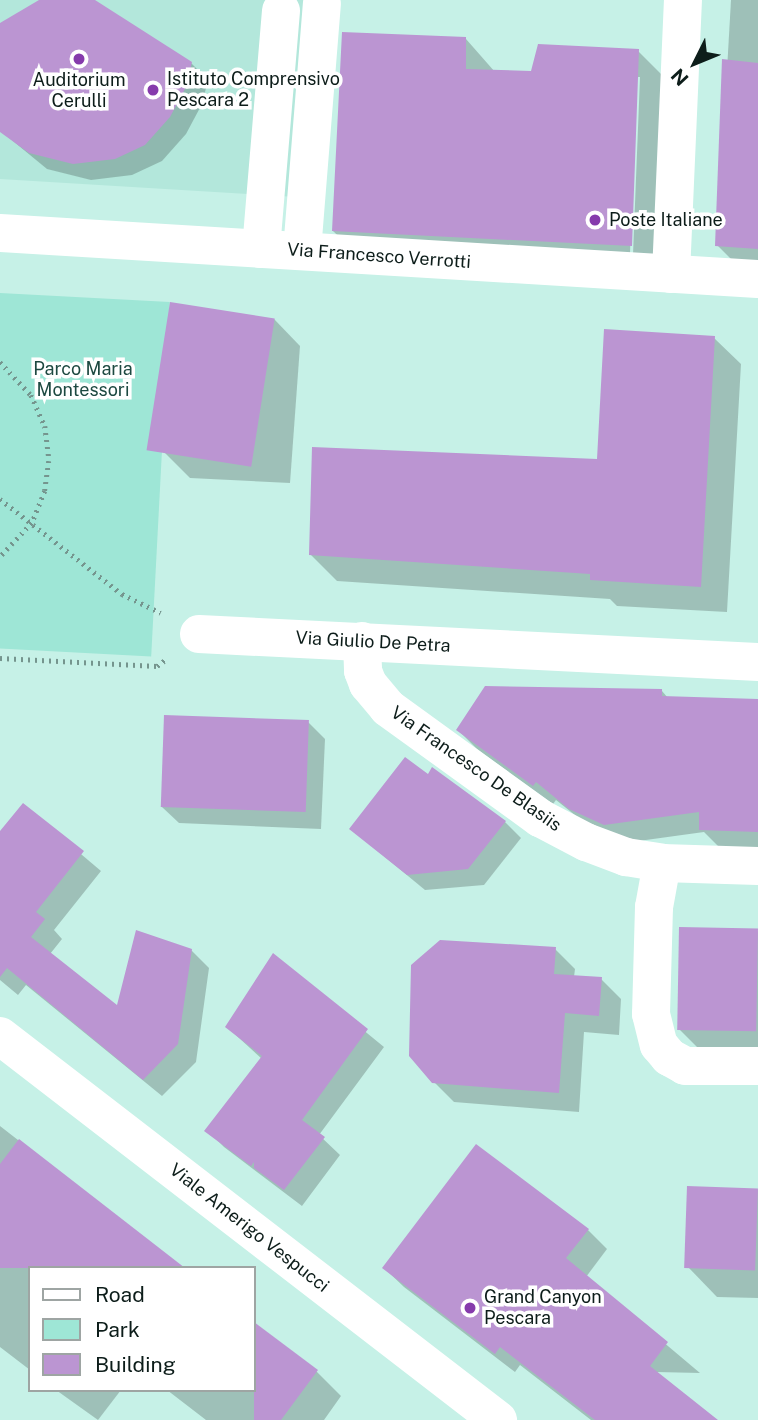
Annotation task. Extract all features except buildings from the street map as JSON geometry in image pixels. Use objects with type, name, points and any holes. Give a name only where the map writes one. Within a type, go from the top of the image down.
[{"type":"street","points":[[671,274],[683,0]]},
{"type":"street","points":[[302,251],[322,4]]},
{"type":"street","points":[[261,249],[281,11]]},
{"type":"street","name":"Via Francesco Verrotti","points":[[0,233],[758,279]]},
{"type":"street","name":"Via Giulio De Petra","points":[[199,634],[758,662]]},
{"type":"street","name":"Via Francesco De Blasiis","points":[[362,641],[363,671],[368,684],[388,708],[540,818],[586,842],[626,857],[662,863],[758,866]]},
{"type":"street","points":[[662,863],[654,907],[651,1014],[659,1045],[669,1057],[685,1066],[758,1066]]},
{"type":"street","name":"Viale Amerigo Vespucci","points":[[0,1036],[498,1420]]},
{"type":"path","points":[[0,362],[31,395],[45,426],[49,461],[45,491],[32,523],[0,557]]},
{"type":"path","points":[[0,499],[122,594],[153,608]]},
{"type":"path","points":[[0,658],[157,666],[199,634]]},
{"type":"shaded area","name":"Istituto Comprensivo Pescara 2","points":[[0,0],[314,0],[297,197],[0,179]]},
{"type":"green space","name":"Parco Maria Montessori","points":[[0,293],[170,302],[151,656],[0,648]]},
{"type":"place","name":"Auditorium Cerulli","points":[[79,59]]},
{"type":"place","name":"Istituto Comprensivo Pescara 2","points":[[153,90]]},
{"type":"place","name":"Poste Italiane","points":[[595,220]]},
{"type":"place","name":"Grand Canyon Pescara","points":[[470,1308]]}]
